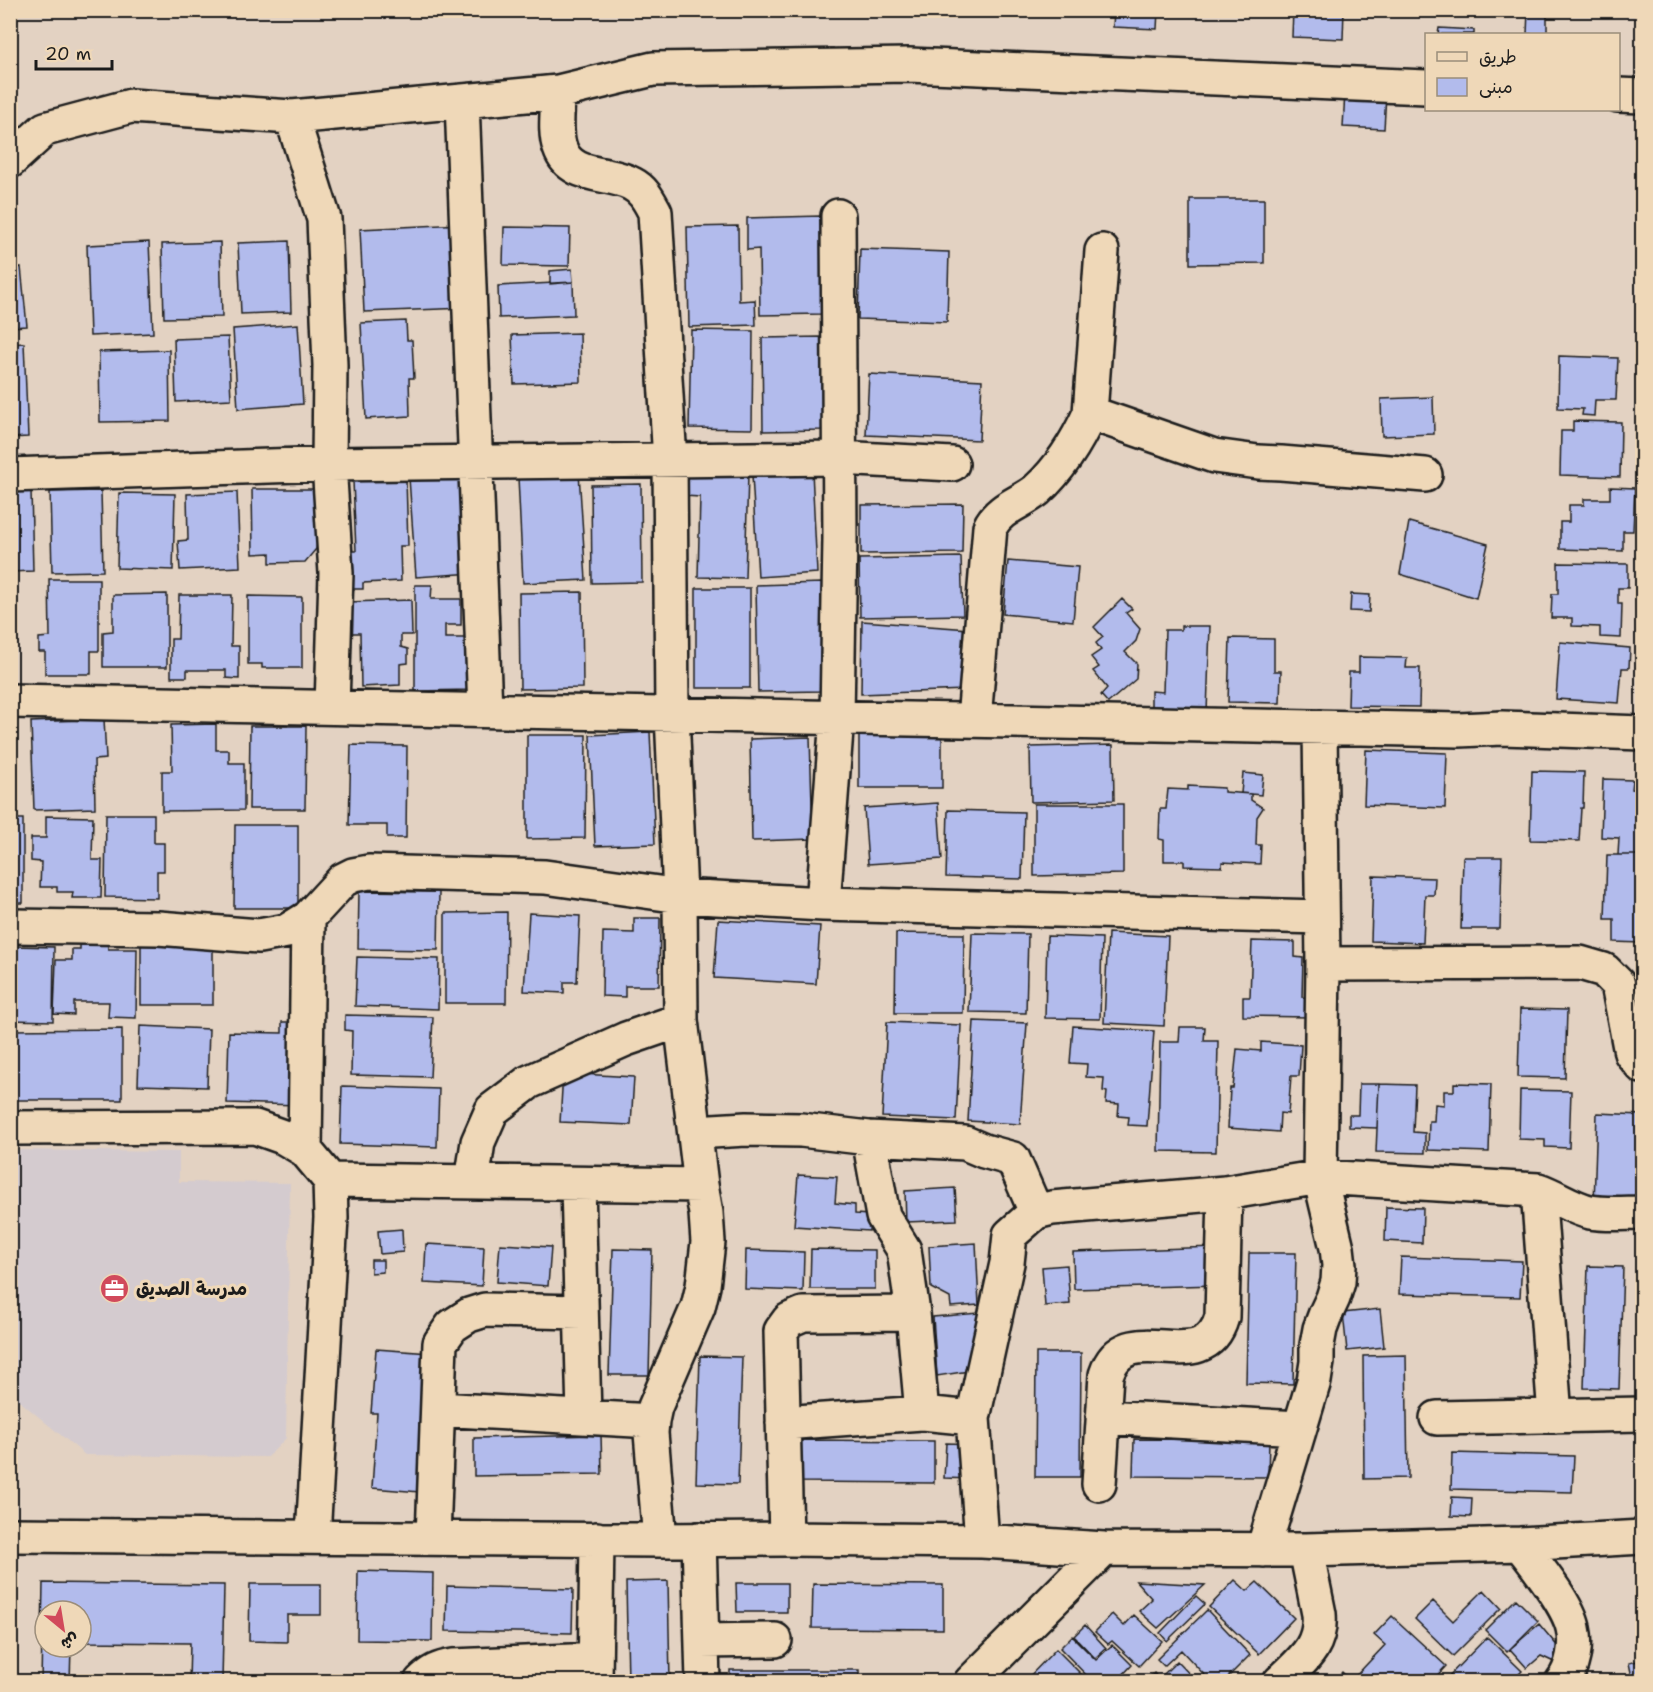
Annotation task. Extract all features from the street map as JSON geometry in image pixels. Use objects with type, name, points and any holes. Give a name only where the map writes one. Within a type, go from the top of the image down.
[{"type":"street","points":[[10,161],[45,129],[131,106],[292,117],[558,92],[653,69],[909,65],[1425,87]]},
{"type":"street","points":[[558,92],[557,133],[560,148],[567,161],[578,169],[619,178],[634,184],[647,196],[656,212],[670,461],[672,714],[680,896],[681,1020],[708,1242],[698,1307],[655,1407],[652,1421],[651,1433],[660,1540]]},
{"type":"street","points":[[1620,95],[1642,96]]},
{"type":"street","points":[[462,101],[485,710]]},
{"type":"street","points":[[292,117],[324,219],[330,364],[329,464],[336,573],[332,707]]},
{"type":"street","points":[[823,904],[837,717],[840,538],[838,216]]},
{"type":"street","points":[[974,720],[990,527],[1000,512],[1028,496],[1054,473],[1081,434],[1090,413],[1102,251]]},
{"type":"street","points":[[1090,413],[1214,456],[1258,462],[1425,475]]},
{"type":"street","points":[[10,475],[329,464],[839,459],[951,464]]},
{"type":"street","points":[[10,701],[1459,730],[1502,728],[1642,733]]},
{"type":"street","points":[[1263,1550],[1314,1381],[1320,1329],[1338,1282],[1337,1248],[1320,1177],[1323,964],[1320,727]]},
{"type":"street","points":[[10,926],[158,928],[259,936],[287,931],[308,918],[343,880],[353,875],[369,872],[545,877],[680,896],[823,904],[1322,917]]},
{"type":"street","points":[[305,1150],[308,918]]},
{"type":"street","points":[[1323,964],[1580,963],[1604,970],[1618,984],[1631,1053],[1642,1066]]},
{"type":"street","points":[[472,1182],[478,1142],[492,1110],[510,1096],[529,1082],[626,1039],[681,1020]]},
{"type":"street","points":[[10,1128],[255,1127],[283,1137],[305,1150],[330,1180],[331,1218],[313,1537]]},
{"type":"street","points":[[694,1132],[746,1129],[801,1130],[869,1138],[965,1143],[1013,1159],[1036,1212]]},
{"type":"street","points":[[869,1138],[883,1216],[904,1250],[913,1313],[922,1413]]},
{"type":"street","points":[[982,1541],[973,1418],[1007,1263],[1010,1235],[1036,1212],[1052,1208],[1225,1193],[1320,1177],[1538,1190],[1590,1212],[1642,1213],[1642,1231]]},
{"type":"street","points":[[330,1180],[701,1185]]},
{"type":"street","points":[[578,1184],[584,1417]]},
{"type":"street","points":[[1538,1190],[1555,1416]]},
{"type":"street","points":[[1099,1484],[1106,1375],[1109,1366],[1118,1354],[1131,1347],[1193,1347],[1209,1341],[1220,1326],[1225,1193]]},
{"type":"street","points":[[433,1538],[440,1343],[452,1326],[469,1315],[485,1310],[581,1312]]},
{"type":"street","points":[[786,1539],[781,1331],[789,1320],[803,1314],[913,1313]]},
{"type":"street","points":[[438,1409],[652,1421]]},
{"type":"street","points":[[783,1423],[922,1413],[973,1418]]},
{"type":"street","points":[[1437,1418],[1642,1414]]},
{"type":"street","points":[[1103,1417],[1299,1428]]},
{"type":"street","points":[[10,1535],[982,1541],[1104,1549],[1263,1550],[1521,1544],[1642,1537]]},
{"type":"street","points":[[421,1682],[428,1674],[440,1668],[453,1666],[595,1671],[597,1539]]},
{"type":"street","points":[[699,1539],[703,1682]]},
{"type":"street","points":[[1521,1544],[1562,1603],[1573,1627],[1575,1650],[1568,1674],[1562,1682]]},
{"type":"street","points":[[970,1682],[1104,1549]]},
{"type":"street","points":[[1280,1682],[1307,1655],[1318,1635],[1319,1614],[1306,1550]]},
{"type":"street","points":[[702,1641],[775,1640]]},
{"type":"shaded area","points":[[11,1150],[179,1152],[179,1182],[290,1183],[286,1438],[268,1457],[85,1455],[11,1394]]},
{"type":"building","points":[[1114,10],[1158,10],[1157,29],[1113,27]]},
{"type":"building","points":[[1293,10],[1344,10],[1343,39],[1292,37]]},
{"type":"building","points":[[1528,10],[1547,10],[1547,33],[1527,33]]},
{"type":"building","points":[[1439,28],[1474,30],[1474,33],[1438,33]]},
{"type":"building","points":[[1345,92],[1386,94],[1384,129],[1343,127]]},
{"type":"building","points":[[1190,199],[1264,199],[1264,263],[1190,264]]},
{"type":"building","points":[[821,216],[822,314],[760,315],[759,249],[747,250],[747,218]]},
{"type":"building","points":[[462,224],[466,308],[364,312],[360,229]]},
{"type":"building","points":[[738,226],[739,301],[755,300],[756,325],[689,327],[687,227]]},
{"type":"building","points":[[504,227],[570,228],[569,266],[503,265]]},
{"type":"building","points":[[289,241],[291,312],[241,314],[238,243]]},
{"type":"building","points":[[149,242],[153,333],[90,336],[87,245]]},
{"type":"building","points":[[220,242],[222,317],[164,318],[162,244]]},
{"type":"building","points":[[860,249],[949,252],[947,322],[858,319]]},
{"type":"building","points":[[21,267],[27,326],[10,327],[10,269]]},
{"type":"building","points":[[572,269],[573,282],[550,284],[550,271]]},
{"type":"building","points":[[573,282],[574,315],[499,318],[498,286]]},
{"type":"building","points":[[406,321],[407,340],[412,340],[414,378],[409,378],[410,416],[366,419],[361,323]]},
{"type":"building","points":[[298,324],[303,404],[238,409],[233,329]]},
{"type":"building","points":[[691,330],[753,331],[752,429],[689,428]]},
{"type":"building","points":[[580,333],[581,382],[514,384],[512,335]]},
{"type":"building","points":[[228,337],[231,399],[176,402],[174,339]]},
{"type":"building","points":[[822,337],[822,430],[763,431],[762,338]]},
{"type":"building","points":[[24,343],[28,437],[10,438],[10,344]]},
{"type":"building","points":[[169,350],[170,421],[100,422],[99,352]]},
{"type":"building","points":[[1559,356],[1618,358],[1616,400],[1595,400],[1594,416],[1582,415],[1583,409],[1558,408]]},
{"type":"building","points":[[869,374],[982,380],[979,440],[866,435]]},
{"type":"building","points":[[1433,397],[1434,434],[1382,436],[1381,399]]},
{"type":"building","points":[[1573,421],[1621,422],[1620,477],[1560,475],[1561,431],[1573,431]]},
{"type":"building","points":[[812,471],[817,573],[758,577],[752,475]]},
{"type":"building","points":[[684,472],[748,474],[745,578],[698,577],[700,497],[684,496]]},
{"type":"building","points":[[467,473],[474,573],[416,577],[409,478]]},
{"type":"building","points":[[579,473],[586,580],[523,583],[518,477]]},
{"type":"building","points":[[406,479],[408,546],[400,546],[401,581],[363,583],[363,589],[350,589],[348,551],[356,551],[353,481]]},
{"type":"building","points":[[641,484],[642,582],[592,583],[591,485]]},
{"type":"building","points":[[1610,487],[1635,488],[1633,531],[1623,531],[1623,551],[1560,549],[1560,522],[1569,522],[1569,505],[1584,505],[1584,499],[1610,499]]},
{"type":"building","points":[[252,489],[317,489],[317,543],[316,549],[305,562],[270,563],[270,553],[253,554]]},
{"type":"building","points":[[31,490],[33,571],[10,572],[10,491]]},
{"type":"building","points":[[101,491],[103,571],[52,572],[50,492]]},
{"type":"building","points":[[237,492],[240,567],[180,570],[178,541],[188,540],[187,494]]},
{"type":"building","points":[[119,493],[175,494],[173,570],[117,568]]},
{"type":"building","points":[[963,504],[962,553],[861,554],[861,505]]},
{"type":"building","points":[[1409,522],[1488,544],[1476,598],[1400,574]]},
{"type":"building","points":[[961,557],[963,615],[860,617],[859,559]]},
{"type":"building","points":[[1008,561],[1078,567],[1073,621],[1003,614]]},
{"type":"building","points":[[1558,563],[1628,564],[1628,588],[1618,588],[1618,604],[1622,604],[1621,638],[1600,637],[1600,627],[1572,626],[1572,618],[1551,618],[1552,594],[1558,594]]},
{"type":"building","points":[[49,579],[99,579],[99,651],[91,651],[91,674],[45,674],[45,652],[39,652],[39,638],[50,637]]},
{"type":"building","points":[[822,583],[824,691],[758,692],[756,585]]},
{"type":"building","points":[[415,585],[432,585],[431,599],[461,599],[461,625],[445,625],[445,638],[471,638],[471,690],[415,691]]},
{"type":"building","points":[[696,588],[750,588],[750,688],[696,688]]},
{"type":"building","points":[[582,592],[583,688],[520,689],[519,593]]},
{"type":"building","points":[[167,594],[167,667],[103,667],[103,632],[113,631],[113,595]]},
{"type":"building","points":[[1351,594],[1370,595],[1369,612],[1350,611]]},
{"type":"building","points":[[179,595],[232,595],[231,646],[239,646],[239,679],[226,678],[226,670],[187,670],[187,677],[171,677],[171,639],[178,639]]},
{"type":"building","points":[[248,596],[302,597],[302,668],[262,668],[262,664],[248,664]]},
{"type":"building","points":[[1122,599],[1132,609],[1126,613],[1140,629],[1136,641],[1125,652],[1137,664],[1136,679],[1108,703],[1101,695],[1107,688],[1093,671],[1099,667],[1091,657],[1101,650],[1096,643],[1103,637],[1094,627]]},
{"type":"building","points":[[411,600],[412,635],[401,635],[401,647],[408,649],[408,663],[400,664],[400,685],[361,687],[360,633],[349,633],[348,602]]},
{"type":"building","points":[[862,621],[969,629],[965,690],[861,694]]},
{"type":"building","points":[[1181,626],[1210,626],[1207,712],[1151,710],[1151,691],[1163,692],[1165,630],[1181,630]]},
{"type":"building","points":[[1230,638],[1274,639],[1274,671],[1281,671],[1280,703],[1228,702]]},
{"type":"building","points":[[1560,642],[1630,648],[1629,668],[1622,668],[1619,703],[1556,699]]},
{"type":"building","points":[[1359,657],[1407,658],[1406,668],[1420,668],[1419,707],[1348,706],[1349,672],[1359,672]]},
{"type":"building","points":[[104,719],[106,759],[94,760],[95,808],[34,810],[31,722]]},
{"type":"building","points":[[216,724],[216,750],[229,750],[229,763],[244,763],[244,810],[162,811],[162,771],[172,771],[171,725]]},
{"type":"building","points":[[250,726],[306,726],[305,809],[249,809]]},
{"type":"building","points":[[859,731],[942,731],[942,788],[859,788]]},
{"type":"building","points":[[650,732],[655,844],[595,846],[590,735]]},
{"type":"building","points":[[527,735],[586,735],[585,838],[527,839]]},
{"type":"building","points":[[810,737],[813,839],[752,841],[750,739]]},
{"type":"building","points":[[351,745],[407,746],[406,838],[387,838],[387,825],[349,825]]},
{"type":"building","points":[[1113,745],[1114,800],[1031,802],[1030,747]]},
{"type":"building","points":[[1366,750],[1447,753],[1445,808],[1364,805]]},
{"type":"building","points":[[1532,771],[1584,772],[1579,841],[1530,840]]},
{"type":"building","points":[[1243,773],[1263,775],[1261,795],[1241,793]]},
{"type":"building","points":[[1603,779],[1633,780],[1632,789],[1642,790],[1642,855],[1618,855],[1619,838],[1601,837]]},
{"type":"building","points":[[1188,786],[1224,788],[1224,792],[1251,794],[1251,800],[1263,808],[1257,817],[1256,845],[1261,845],[1260,864],[1222,862],[1222,867],[1184,866],[1184,861],[1164,861],[1164,840],[1159,839],[1160,809],[1166,809],[1168,789],[1188,790]]},
{"type":"building","points":[[938,803],[942,859],[868,864],[864,808]]},
{"type":"building","points":[[1034,804],[1123,804],[1123,874],[1034,876]]},
{"type":"building","points":[[948,810],[1024,812],[1022,879],[946,877]]},
{"type":"building","points":[[106,814],[154,814],[154,843],[164,843],[164,871],[157,871],[157,898],[105,897]]},
{"type":"building","points":[[46,816],[93,817],[92,860],[102,860],[101,898],[72,898],[73,892],[57,892],[57,887],[40,887],[41,862],[31,861],[31,838],[46,838]]},
{"type":"building","points":[[10,819],[23,819],[23,903],[10,903]]},
{"type":"building","points":[[235,825],[298,825],[298,908],[234,908]]},
{"type":"building","points":[[1607,855],[1642,855],[1642,943],[1614,942],[1614,919],[1605,919]]},
{"type":"building","points":[[1463,857],[1502,857],[1500,929],[1461,929]]},
{"type":"building","points":[[1373,876],[1435,878],[1434,895],[1425,895],[1423,943],[1371,941]]},
{"type":"building","points":[[359,891],[439,892],[438,950],[358,949]]},
{"type":"building","points":[[507,912],[506,1003],[445,1003],[445,913]]},
{"type":"building","points":[[529,913],[580,916],[577,982],[564,982],[564,993],[524,991]]},
{"type":"building","points":[[634,918],[660,918],[659,986],[625,986],[625,997],[602,996],[603,932],[634,933]]},
{"type":"building","points":[[718,920],[820,926],[816,984],[714,978]]},
{"type":"building","points":[[896,933],[964,934],[963,1013],[895,1013]]},
{"type":"building","points":[[972,933],[1028,934],[1026,1013],[969,1012]]},
{"type":"building","points":[[1108,933],[1168,936],[1164,1026],[1104,1023]]},
{"type":"building","points":[[1047,936],[1102,938],[1100,1019],[1045,1018]]},
{"type":"building","points":[[10,939],[14,939],[14,946],[54,947],[53,1021],[10,1020]]},
{"type":"building","points":[[80,941],[108,942],[108,949],[137,949],[136,1018],[108,1017],[109,1002],[74,1002],[74,1015],[54,1014],[56,960],[72,960],[72,949],[80,949]]},
{"type":"building","points":[[1252,941],[1295,942],[1295,957],[1303,958],[1302,997],[1309,998],[1308,1017],[1243,1016],[1243,997],[1250,997]]},
{"type":"building","points":[[141,943],[213,943],[213,1005],[141,1005]]},
{"type":"building","points":[[357,957],[439,959],[438,1009],[355,1006]]},
{"type":"building","points":[[1520,1009],[1567,1010],[1565,1078],[1518,1077]]},
{"type":"building","points":[[345,1015],[433,1017],[430,1077],[351,1075],[352,1031],[345,1030]]},
{"type":"building","points":[[974,1021],[1027,1023],[1020,1124],[968,1121]]},
{"type":"building","points":[[282,1022],[301,1022],[299,1105],[227,1103],[229,1032],[282,1033]]},
{"type":"building","points":[[887,1022],[961,1025],[956,1120],[882,1117]]},
{"type":"building","points":[[140,1026],[209,1029],[207,1087],[138,1085]]},
{"type":"building","points":[[1073,1026],[1154,1031],[1147,1126],[1128,1125],[1129,1117],[1118,1116],[1119,1104],[1106,1103],[1107,1092],[1103,1091],[1104,1078],[1086,1077],[1087,1064],[1070,1063]]},
{"type":"building","points":[[1180,1027],[1205,1027],[1204,1041],[1218,1041],[1216,1152],[1158,1151],[1160,1042],[1179,1042]]},
{"type":"building","points":[[122,1029],[122,1100],[10,1100],[10,1030]]},
{"type":"building","points":[[1261,1042],[1301,1045],[1299,1076],[1291,1076],[1288,1114],[1280,1113],[1279,1132],[1228,1128],[1230,1088],[1233,1088],[1237,1049],[1261,1051]]},
{"type":"building","points":[[563,1073],[634,1077],[631,1125],[560,1122]]},
{"type":"building","points":[[1454,1083],[1491,1084],[1489,1152],[1428,1150],[1429,1121],[1434,1121],[1435,1104],[1444,1105],[1444,1091],[1454,1091]]},
{"type":"building","points":[[1359,1084],[1379,1084],[1377,1128],[1349,1127],[1349,1115],[1358,1115]]},
{"type":"building","points":[[1379,1084],[1415,1085],[1413,1132],[1425,1133],[1425,1153],[1376,1152]]},
{"type":"building","points":[[342,1086],[439,1089],[437,1147],[340,1144]]},
{"type":"building","points":[[1520,1090],[1571,1091],[1569,1148],[1545,1147],[1545,1140],[1519,1139]]},
{"type":"building","points":[[1597,1113],[1642,1115],[1642,1205],[1594,1204]]},
{"type":"building","points":[[798,1175],[837,1177],[835,1203],[855,1205],[855,1214],[870,1215],[869,1231],[794,1226]]},
{"type":"building","points":[[955,1188],[957,1220],[906,1222],[905,1191]]},
{"type":"building","points":[[1386,1207],[1423,1208],[1422,1243],[1385,1241]]},
{"type":"building","points":[[402,1229],[403,1252],[380,1254],[378,1231]]},
{"type":"building","points":[[976,1243],[979,1305],[951,1307],[950,1298],[931,1288],[929,1246]]},
{"type":"building","points":[[426,1244],[484,1247],[482,1286],[424,1283]]},
{"type":"building","points":[[500,1244],[551,1247],[548,1286],[497,1282]]},
{"type":"building","points":[[1215,1247],[1217,1285],[1074,1289],[1073,1252]]},
{"type":"building","points":[[613,1249],[652,1250],[649,1375],[609,1375]]},
{"type":"building","points":[[811,1249],[875,1250],[875,1289],[810,1289]]},
{"type":"building","points":[[746,1250],[804,1252],[803,1291],[745,1289]]},
{"type":"building","points":[[1249,1253],[1296,1253],[1293,1384],[1246,1383]]},
{"type":"building","points":[[1401,1257],[1522,1261],[1520,1297],[1399,1294]]},
{"type":"building","points":[[371,1260],[383,1260],[383,1272],[371,1273]]},
{"type":"building","points":[[1067,1265],[1070,1304],[1045,1306],[1042,1267]]},
{"type":"building","points":[[1588,1266],[1623,1267],[1619,1389],[1584,1388]]},
{"type":"building","points":[[1380,1309],[1384,1347],[1347,1351],[1343,1313]]},
{"type":"building","points":[[979,1313],[975,1370],[937,1376],[933,1317]]},
{"type":"building","points":[[376,1349],[430,1353],[420,1492],[372,1488],[377,1413],[371,1413]]},
{"type":"building","points":[[1036,1353],[1081,1353],[1080,1477],[1035,1477]]},
{"type":"building","points":[[1406,1355],[1408,1478],[1364,1479],[1363,1356]]},
{"type":"building","points":[[700,1356],[742,1357],[738,1484],[696,1483]]},
{"type":"building","points":[[601,1435],[602,1474],[474,1476],[474,1438]]},
{"type":"building","points":[[1134,1439],[1269,1440],[1268,1477],[1133,1476]]},
{"type":"building","points":[[799,1440],[934,1441],[934,1483],[799,1482]]},
{"type":"building","points":[[946,1443],[973,1444],[971,1479],[944,1478]]},
{"type":"building","points":[[1452,1453],[1574,1456],[1572,1492],[1451,1489]]},
{"type":"building","points":[[1452,1497],[1472,1498],[1471,1517],[1451,1516]]},
{"type":"building","points":[[358,1571],[433,1573],[432,1641],[357,1640]]},
{"type":"building","points":[[1235,1580],[1247,1591],[1257,1582],[1294,1618],[1259,1654],[1209,1607]]},
{"type":"building","points":[[668,1581],[670,1682],[628,1682],[626,1582]]},
{"type":"building","points":[[1136,1581],[1205,1585],[1158,1628],[1139,1611],[1152,1599]]},
{"type":"building","points":[[43,1583],[224,1585],[222,1682],[189,1682],[190,1643],[93,1642],[93,1599],[43,1599]]},
{"type":"building","points":[[736,1583],[787,1583],[787,1612],[737,1612]]},
{"type":"building","points":[[250,1584],[321,1584],[321,1615],[287,1615],[287,1642],[249,1641]]},
{"type":"building","points":[[813,1584],[943,1585],[943,1629],[812,1628]]},
{"type":"building","points":[[447,1586],[573,1589],[572,1633],[446,1631]]},
{"type":"building","points":[[1484,1590],[1501,1608],[1453,1656],[1415,1619],[1433,1601],[1453,1621]]},
{"type":"building","points":[[1196,1596],[1205,1604],[1167,1641],[1160,1633]]},
{"type":"building","points":[[1516,1599],[1538,1621],[1507,1652],[1485,1630]]},
{"type":"building","points":[[1207,1610],[1250,1655],[1223,1682],[1211,1682],[1181,1650],[1164,1666],[1157,1659]]},
{"type":"building","points":[[1112,1614],[1124,1626],[1134,1615],[1162,1641],[1139,1666],[1112,1641],[1108,1644],[1095,1632]]},
{"type":"building","points":[[1392,1616],[1446,1666],[1431,1682],[1333,1682],[1342,1672],[1351,1681],[1385,1645],[1374,1635]]},
{"type":"building","points":[[1539,1624],[1564,1654],[1554,1662],[1541,1656],[1527,1668],[1510,1649]]},
{"type":"building","points":[[1085,1625],[1106,1648],[1095,1658],[1074,1636]]},
{"type":"building","points":[[1072,1636],[1096,1660],[1112,1645],[1132,1665],[1116,1682],[1093,1682],[1060,1648]]},
{"type":"building","points":[[1487,1637],[1522,1671],[1511,1682],[1443,1682]]},
{"type":"building","points":[[1056,1649],[1089,1682],[1024,1682]]},
{"type":"building","points":[[41,1659],[71,1659],[70,1682],[41,1682]]},
{"type":"building","points":[[1642,1660],[1642,1682],[1633,1682],[1629,1663]]},
{"type":"building","points":[[1177,1661],[1197,1682],[1145,1682],[1154,1673],[1159,1679]]},
{"type":"building","points":[[730,1670],[859,1670],[859,1682],[730,1682]]},
{"type":"place","name":"مدرسة الصديق","points":[[115,1289]]}]
